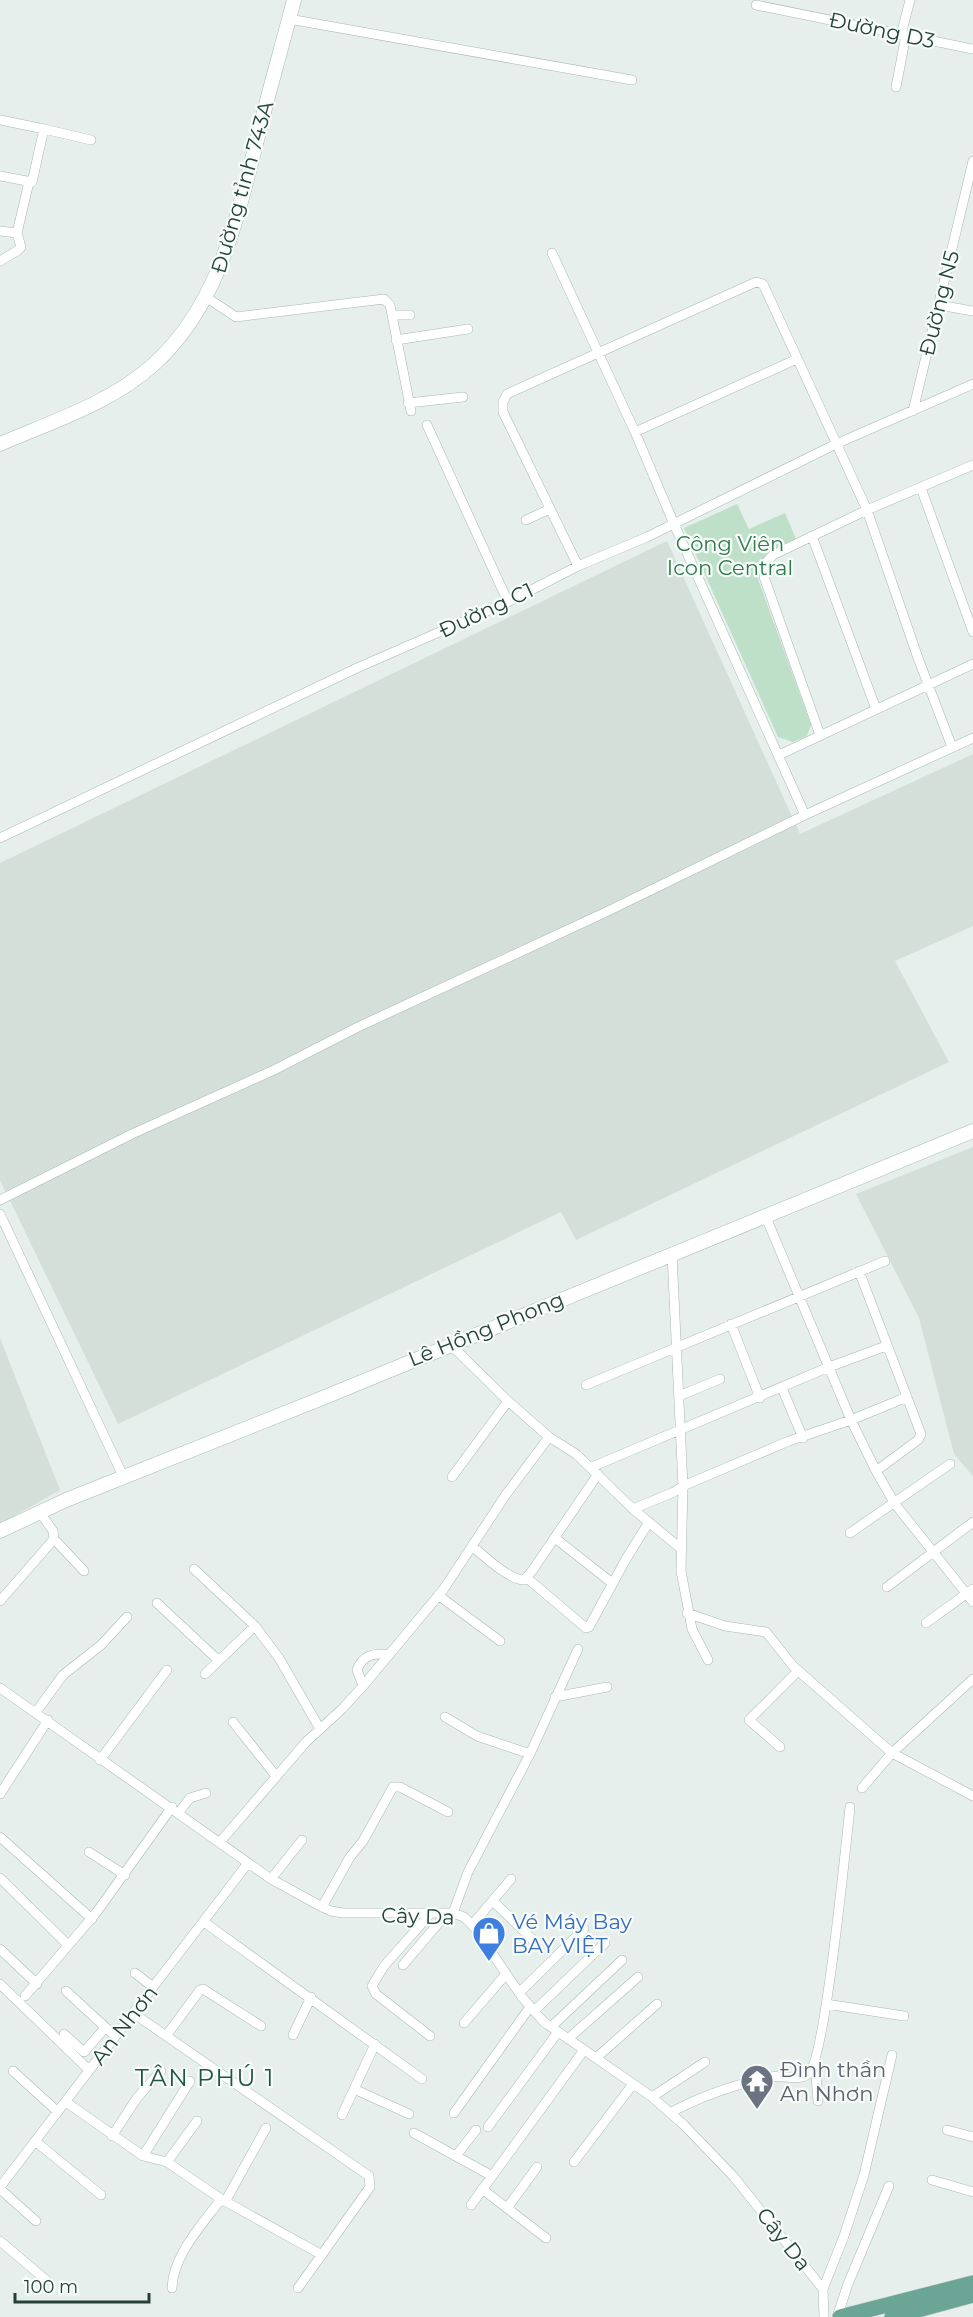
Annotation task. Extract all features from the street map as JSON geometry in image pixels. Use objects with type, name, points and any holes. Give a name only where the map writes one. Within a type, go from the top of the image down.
[{"type":"main road","name":"Đường tỉnh 743A","points":[[0,444],[87,406],[141,374],[169,349],[206,297],[231,235],[294,0]]},
{"type":"main road","name":"Lê Hồng Phong","points":[[0,1531],[39,1511],[123,1476],[320,1399],[973,1131]]},
{"type":"main road","points":[[838,2317],[973,2283]]},
{"type":"main road","points":[[892,2317],[913,2314],[973,2295]]},
{"type":"street","points":[[896,87],[910,0]]},
{"type":"street","name":"Đường D3","points":[[756,4],[973,49]]},
{"type":"street","points":[[289,19],[633,80]]},
{"type":"street","points":[[0,120],[91,140]]},
{"type":"street","points":[[0,176],[32,182],[44,129]]},
{"type":"street","name":"Đường N5","points":[[913,411],[973,160]]},
{"type":"street","points":[[0,261],[21,247],[17,233],[28,182]]},
{"type":"street","points":[[0,231],[17,233]]},
{"type":"street","points":[[552,253],[635,432],[805,814]]},
{"type":"street","points":[[578,566],[503,412],[503,402],[507,394],[756,282],[763,285],[867,510],[918,658],[952,747]]},
{"type":"street","points":[[206,297],[236,317],[384,299],[390,305],[410,407],[463,397]]},
{"type":"street","points":[[939,305],[973,311]]},
{"type":"street","points":[[392,315],[410,315]]},
{"type":"street","points":[[396,340],[468,329]]},
{"type":"street","points":[[635,432],[797,359]]},
{"type":"street","name":"Đường C1","points":[[0,838],[357,668],[508,602],[578,566],[674,524],[836,444],[973,384]]},
{"type":"street","points":[[427,425],[508,602]]},
{"type":"street","points":[[820,735],[764,577],[765,564],[773,555],[812,536],[973,465]]},
{"type":"street","points":[[921,488],[973,632]]},
{"type":"street","points":[[526,520],[550,509]]},
{"type":"street","points":[[812,536],[876,709]]},
{"type":"street","points":[[779,755],[973,664]]},
{"type":"street","points":[[0,1200],[132,1134],[274,1070],[358,1027],[606,912],[805,814],[973,738]]},
{"type":"street","points":[[0,1214],[123,1476]]},
{"type":"street","points":[[765,1215],[851,1420],[876,1471],[895,1504],[969,1592],[973,1602]]},
{"type":"street","points":[[672,1254],[683,1486],[680,1548],[682,1584],[692,1629],[708,1660]]},
{"type":"street","points":[[586,1385],[885,1261]]},
{"type":"street","points":[[859,1271],[886,1346],[921,1431],[920,1437],[876,1471]]},
{"type":"street","points":[[732,1324],[760,1398]]},
{"type":"street","points":[[450,1344],[508,1401],[549,1437],[569,1449],[595,1471],[633,1509],[680,1548]]},
{"type":"street","points":[[472,1546],[514,1578],[520,1580],[527,1578],[555,1538],[595,1471],[829,1367],[886,1346]]},
{"type":"street","points":[[679,1396],[720,1379]]},
{"type":"street","points":[[782,1388],[803,1438]]},
{"type":"street","points":[[633,1509],[789,1441],[803,1438],[907,1397]]},
{"type":"street","points":[[452,1477],[508,1401]]},
{"type":"street","points":[[220,1842],[276,1776],[363,1686],[438,1595],[507,1493],[549,1437]]},
{"type":"street","points":[[850,1533],[950,1464]]},
{"type":"street","points":[[39,1511],[53,1531],[54,1539],[84,1571]]},
{"type":"street","points":[[527,1578],[586,1628],[592,1625],[612,1583],[649,1522]]},
{"type":"street","points":[[887,1587],[973,1522]]},
{"type":"street","points":[[555,1538],[612,1583]]},
{"type":"street","points":[[0,1601],[54,1539]]},
{"type":"street","points":[[194,1569],[255,1626],[279,1658],[320,1729]]},
{"type":"street","points":[[926,1623],[969,1592]]},
{"type":"street","points":[[438,1595],[500,1641]]},
{"type":"street","points":[[157,1603],[218,1660]]},
{"type":"street","points":[[687,1613],[724,1626],[766,1632],[798,1671],[892,1753],[971,1792]]},
{"type":"street","points":[[36,1712],[63,1675],[101,1645],[127,1617]]},
{"type":"street","points":[[205,1674],[255,1626]]},
{"type":"street","points":[[403,1965],[450,1913],[468,1872],[530,1754],[578,1649]]},
{"type":"street","points":[[363,1686],[357,1670],[360,1663],[372,1654],[388,1655]]},
{"type":"street","points":[[100,1760],[167,1670]]},
{"type":"street","points":[[780,1747],[749,1720],[798,1671]]},
{"type":"street","points":[[862,1788],[892,1753],[973,1679]]},
{"type":"street","points":[[555,1697],[607,1687]]},
{"type":"street","name":"Cây Da","points":[[0,1688],[271,1879],[322,1907],[331,1911],[356,1914],[450,1913],[464,1917],[532,2009],[555,2030],[652,2097],[684,2125],[734,2177],[823,2289],[824,2317]]},
{"type":"street","points":[[445,1717],[477,1736],[530,1754]]},
{"type":"street","points":[[0,1794],[48,1720]]},
{"type":"street","points":[[233,1722],[276,1776]]},
{"type":"street","points":[[322,1907],[393,1787],[400,1787],[448,1812]]},
{"type":"street","points":[[25,1996],[92,1919],[175,1810],[190,1798],[206,1793]]},
{"type":"street","points":[[818,2102],[815,2064],[826,2004],[850,1807]]},
{"type":"street","points":[[0,1837],[92,1919]]},
{"type":"street","points":[[271,1879],[302,1840]]},
{"type":"street","points":[[89,1852],[125,1875]]},
{"type":"street","name":"An Nhơn","points":[[0,2188],[248,1863]]},
{"type":"street","points":[[0,1878],[68,1946]]},
{"type":"street","points":[[472,1925],[512,1879]]},
{"type":"street","points":[[493,1901],[534,1941]]},
{"type":"street","points":[[430,2036],[376,1994],[372,1986],[384,1966],[431,1913]]},
{"type":"street","points":[[204,1922],[422,2079]]},
{"type":"street","points":[[519,1993],[584,1929]]},
{"type":"street","points":[[454,2113],[532,2009],[605,1943]]},
{"type":"street","points":[[0,1949],[37,1984]]},
{"type":"street","points":[[488,2127],[555,2030],[622,1960]]},
{"type":"street","points":[[135,1973],[153,1987]]},
{"type":"street","points":[[464,2023],[507,1974]]},
{"type":"street","points":[[568,2039],[638,1977]]},
{"type":"street","points":[[0,1984],[89,2070]]},
{"type":"street","points":[[166,2036],[203,1989],[261,2026]]},
{"type":"street","points":[[66,1991],[116,2036]]},
{"type":"street","points":[[293,2036],[311,1997]]},
{"type":"street","points":[[596,2058],[657,2004]]},
{"type":"street","points":[[826,2004],[904,2016]]},
{"type":"street","points":[[133,2013],[369,2176],[370,2187],[298,2288]]},
{"type":"street","points":[[64,2034],[84,2052],[105,2028]]},
{"type":"street","points":[[342,2115],[375,2044]]},
{"type":"street","points":[[471,2205],[584,2050]]},
{"type":"street","points":[[823,2289],[844,2236],[864,2175],[892,2055]]},
{"type":"street","points":[[652,2097],[705,2062]]},
{"type":"street","points":[[670,2113],[710,2094],[772,2076],[801,2078],[808,2074],[815,2064]]},
{"type":"street","points":[[13,2071],[58,2112]]},
{"type":"street","points":[[112,2136],[137,2098],[160,2071]]},
{"type":"street","points":[[143,2156],[190,2081]]},
{"type":"street","points":[[574,2162],[633,2084]]},
{"type":"street","points":[[354,2089],[409,2114]]},
{"type":"street","points":[[66,2102],[143,2156],[167,2162],[223,2200],[322,2254]]},
{"type":"street","points":[[167,2162],[197,2121]]},
{"type":"street","points":[[172,2288],[173,2278],[185,2250],[223,2200],[266,2128]]},
{"type":"street","points":[[456,2156],[476,2130]]},
{"type":"street","points":[[947,2130],[973,2137]]},
{"type":"street","points":[[414,2133],[492,2176]]},
{"type":"street","points":[[35,2141],[101,2196]]},
{"type":"street","points":[[507,2208],[537,2168]]},
{"type":"street","points":[[932,2180],[973,2192]]},
{"type":"street","points":[[838,2317],[848,2284],[889,2186]]},
{"type":"street","points":[[0,2188],[36,2221]]},
{"type":"street","points":[[482,2189],[546,2238]]},
{"type":"street","points":[[0,2241],[46,2280]]},
{"type":"shaded area","points":[[667,541],[800,834],[973,754],[973,926],[895,961],[949,1062],[576,1240],[561,1212],[118,1424],[0,1180],[0,863]]},
{"type":"shaded area","points":[[973,1147],[973,1476],[954,1454],[919,1318],[856,1194]]},
{"type":"shaded area","points":[[0,1338],[60,1490],[0,1524]]},
{"type":"green space","name":"Công Viên Icon Central","points":[[737,504],[749,529],[785,513],[796,539],[774,548],[765,556],[759,569],[758,579],[811,725],[807,736],[793,742],[778,737],[684,528]]},
{"type":"place","name":"Vé Máy Bay BAY VIỆT","points":[[489,1962]]},
{"type":"place","name":"Đình thần An Nhơn","points":[[757,2110]]},
{"type":"district","name":"TÂN PHÚ 1","points":[[205,2077]]}]
